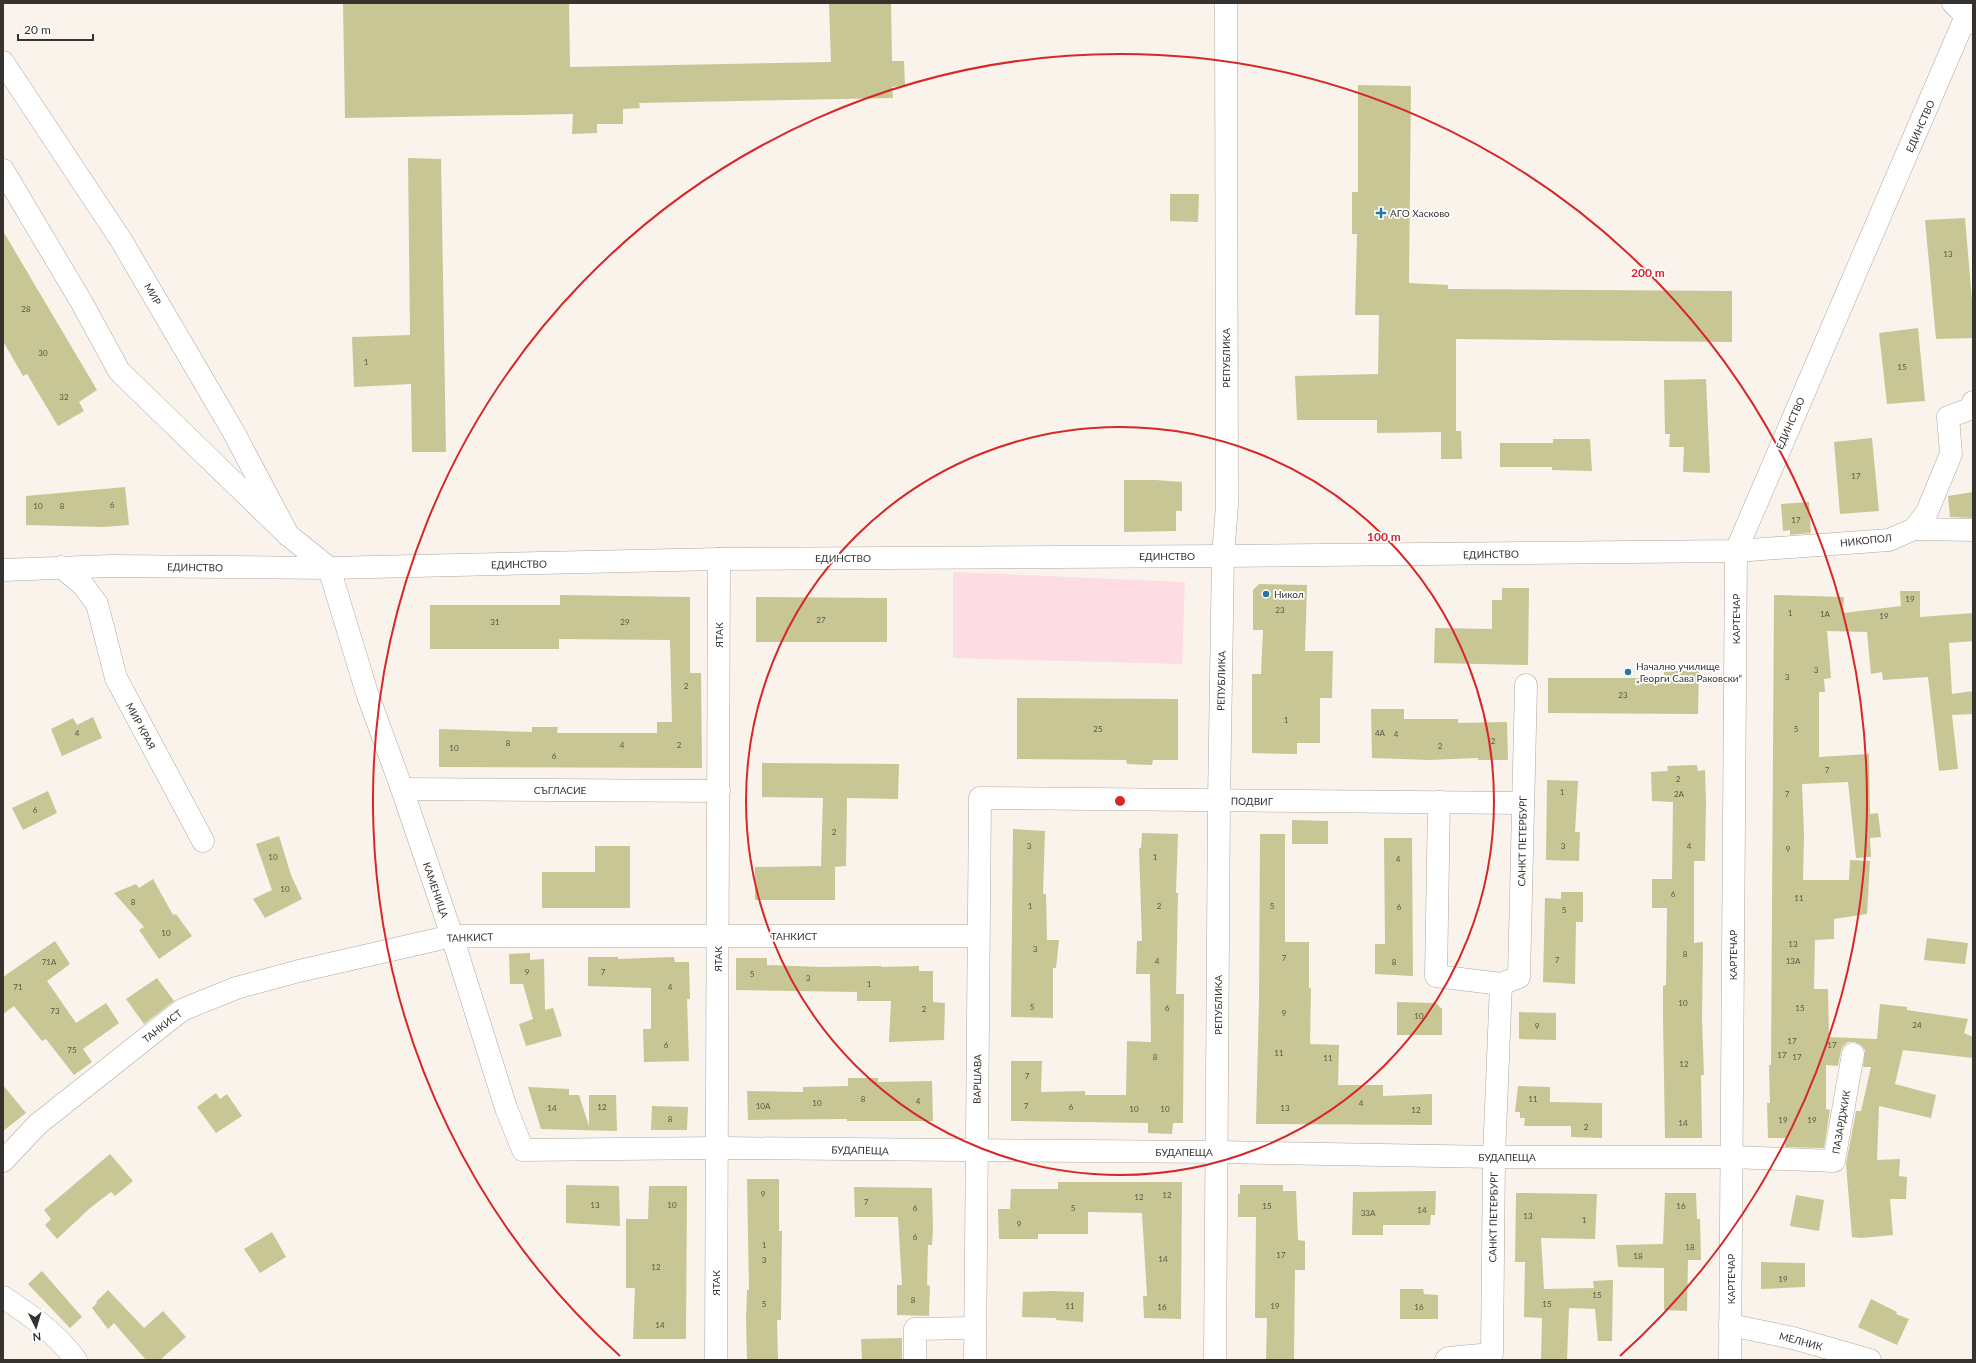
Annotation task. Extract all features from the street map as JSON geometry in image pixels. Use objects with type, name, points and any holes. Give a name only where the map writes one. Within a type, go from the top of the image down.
[{"type":"street","name":"РЕПУБЛИКА","points":[[1215,1360],[1219,800],[1223,556],[1227,505],[1226,3]]},
{"type":"street","name":"ЕДИНСТВО","points":[[3,570],[111,566],[328,568],[719,558],[1223,556],[1736,551],[1957,41],[1966,12]]},
{"type":"street","name":"МИР","points":[[3,62],[121,240],[233,431],[288,535]]},
{"type":"street","name":"МИР","points":[[3,170],[82,303],[119,371],[288,535],[328,568]]},
{"type":"street","name":"НИКОПОЛ","points":[[1736,551],[1889,540],[1914,529],[1927,512],[1951,454],[1948,417],[1970,409],[1973,402]]},
{"type":"street","points":[[1914,529],[1973,530]]},
{"type":"street","name":"КАРТЕЧАР","points":[[1730,1360],[1736,551]]},
{"type":"street","name":"ЯТАК","points":[[716,1360],[718,1148],[719,558]]},
{"type":"street","name":"МИР КРАЯ","points":[[97,604],[102,584],[111,566]]},
{"type":"street","name":"МИР КРАЯ","points":[[61,567],[83,585],[97,604],[116,678],[203,841]]},
{"type":"street","name":"КАМЕНИЦА","points":[[328,568],[367,694],[402,789],[452,936],[506,1108],[522,1150],[636,1150]]},
{"type":"street","name":"САНКТ ПЕТЕРБУРГ","points":[[1439,802],[1436,976],[1501,984],[1520,977],[1526,685]]},
{"type":"street","name":"СЪГЛАСИЕ","points":[[402,789],[719,791]]},
{"type":"street","name":"ПОДВИГ","points":[[980,798],[1523,803]]},
{"type":"street","name":"ВАРШАВА","points":[[975,1360],[980,798]]},
{"type":"street","name":"ТАНКИСТ","points":[[3,1160],[38,1124],[182,1010],[236,988],[299,971],[452,936],[978,936]]},
{"type":"street","name":"САНКТ ПЕТЕРБУРГ","points":[[1446,1360],[1448,1358],[1497,1357],[1494,1157],[1501,984]]},
{"type":"street","name":"ПАЗАРДЖИК","points":[[1732,1157],[1834,1161],[1853,1054]]},
{"type":"street","name":"БУДАПЕЩА","points":[[636,1150],[718,1148],[1217,1152],[1494,1157],[1732,1157]]},
{"type":"street","points":[[3,1297],[37,1320],[65,1345],[76,1360]]},
{"type":"street","name":"МЕЛНИК","points":[[1730,1325],[1793,1338],[1870,1360]]},
{"type":"street","points":[[915,1360],[915,1329],[975,1328]]},
{"type":"shaded area","points":[[953,572],[1185,582],[1182,664],[953,658]]},
{"type":"building","points":[[343,3],[569,3],[570,67],[831,62],[829,3],[891,3],[892,61],[904,61],[905,85],[892,87],[893,98],[639,103],[640,108],[623,109],[623,124],[597,124],[597,133],[572,134],[573,114],[345,118]]},
{"type":"building","name":"АГО Хасково","points":[[1358,85],[1411,86],[1409,283],[1448,285],[1448,289],[1732,291],[1732,342],[1456,339],[1456,431],[1461,431],[1462,459],[1441,459],[1441,432],[1377,433],[1377,420],[1297,420],[1295,376],[1378,374],[1379,315],[1355,315],[1357,234],[1352,234],[1352,192],[1358,192]]},
{"type":"building","points":[[408,158],[441,159],[446,452],[412,452],[411,384],[354,387],[352,337],[410,335]]},
{"type":"building","points":[[1170,194],[1199,194],[1198,222],[1170,221]]},
{"type":"building","points":[[1965,218],[1973,312],[1973,338],[1936,339],[1925,220]]},
{"type":"building","points":[[3,231],[97,390],[79,402],[84,411],[58,426],[27,374],[23,376],[3,341]]},
{"type":"building","points":[[1918,328],[1925,401],[1887,404],[1879,333]]},
{"type":"building","points":[[1706,379],[1710,473],[1683,472],[1684,447],[1669,447],[1670,434],[1665,434],[1664,380]]},
{"type":"building","points":[[1872,438],[1879,511],[1840,514],[1834,442]]},
{"type":"building","points":[[1553,439],[1590,439],[1592,471],[1552,470],[1552,467],[1500,467],[1500,443],[1553,443]]},
{"type":"building","points":[[1124,480],[1182,482],[1182,511],[1176,511],[1176,531],[1124,532]]},
{"type":"building","points":[[125,487],[129,525],[103,527],[26,525],[26,496]]},
{"type":"building","points":[[1973,492],[1973,518],[1950,517],[1948,496]]},
{"type":"building","points":[[1809,502],[1811,533],[1790,535],[1790,530],[1783,531],[1781,504]]},
{"type":"building","points":[[1259,584],[1307,585],[1305,651],[1333,651],[1332,698],[1320,698],[1320,743],[1297,743],[1297,754],[1252,753],[1252,674],[1261,674],[1263,630],[1253,630],[1253,590]]},
{"type":"building","points":[[1502,588],[1529,588],[1528,665],[1434,663],[1435,628],[1492,629],[1492,600],[1502,600]]},
{"type":"building","points":[[1900,591],[1920,591],[1920,617],[1973,613],[1973,641],[1949,643],[1952,694],[1973,691],[1973,714],[1952,715],[1958,769],[1939,771],[1928,677],[1883,680],[1882,672],[1871,674],[1867,632],[1827,631],[1831,678],[1824,679],[1825,692],[1819,692],[1819,757],[1869,754],[1870,814],[1878,813],[1881,837],[1870,838],[1871,857],[1856,858],[1848,782],[1802,784],[1804,835],[1803,880],[1849,880],[1850,860],[1870,861],[1867,914],[1834,919],[1834,939],[1815,940],[1814,989],[1828,989],[1829,1037],[1877,1039],[1880,1004],[1907,1007],[1907,1010],[1968,1019],[1964,1033],[1973,1037],[1973,1058],[1903,1050],[1895,1084],[1936,1095],[1931,1118],[1879,1106],[1877,1160],[1900,1159],[1899,1176],[1907,1177],[1906,1199],[1890,1199],[1893,1235],[1861,1238],[1852,1237],[1846,1164],[1856,1111],[1861,1111],[1871,1067],[1863,1067],[1865,1050],[1861,1045],[1855,1042],[1848,1042],[1843,1046],[1838,1066],[1826,1065],[1826,1109],[1830,1110],[1824,1148],[1785,1147],[1785,1138],[1768,1138],[1767,1103],[1770,1103],[1769,1065],[1771,1065],[1774,595],[1844,597],[1843,613],[1901,606]]},
{"type":"building","points":[[560,595],[690,597],[690,673],[701,673],[702,768],[439,767],[439,729],[532,732],[532,727],[558,727],[557,733],[657,733],[657,722],[672,722],[670,640],[559,639],[559,649],[430,649],[430,605],[560,605]]},
{"type":"building","points":[[756,597],[887,598],[887,642],[756,642]]},
{"type":"building","points":[[1664,671],[1699,671],[1698,714],[1548,713],[1548,678],[1664,678]]},
{"type":"building","points":[[1017,698],[1178,699],[1178,760],[1153,760],[1152,765],[1127,764],[1126,760],[1017,759]]},
{"type":"building","points":[[1371,709],[1404,709],[1404,719],[1458,719],[1458,723],[1507,722],[1508,760],[1478,760],[1478,758],[1429,760],[1372,758]]},
{"type":"building","points":[[93,717],[102,738],[62,756],[51,729],[73,718],[77,725]]},
{"type":"building","points":[[762,763],[899,764],[898,799],[847,798],[846,866],[835,867],[835,900],[755,900],[755,867],[821,866],[823,798],[762,797]]},
{"type":"building","points":[[1697,765],[1698,771],[1705,770],[1706,802],[1705,861],[1694,861],[1694,943],[1703,942],[1702,1020],[1704,1075],[1701,1075],[1702,1138],[1665,1138],[1663,986],[1666,985],[1667,908],[1652,908],[1652,879],[1672,879],[1673,802],[1652,801],[1651,772],[1668,771],[1667,766]]},
{"type":"building","points":[[1547,780],[1578,781],[1575,832],[1580,832],[1579,861],[1546,860]]},
{"type":"building","points":[[48,791],[57,813],[23,830],[12,808]]},
{"type":"building","points":[[1292,820],[1328,821],[1328,844],[1292,844]]},
{"type":"building","points":[[1013,829],[1045,831],[1043,894],[1046,894],[1047,940],[1059,940],[1056,968],[1053,968],[1053,1018],[1011,1017]]},
{"type":"building","points":[[1142,833],[1178,834],[1176,893],[1178,893],[1176,994],[1184,994],[1183,1123],[1173,1123],[1172,1134],[1148,1133],[1148,1123],[1011,1121],[1011,1061],[1042,1061],[1041,1092],[1085,1091],[1085,1095],[1126,1095],[1127,1041],[1151,1042],[1150,974],[1136,974],[1137,941],[1142,941],[1139,848],[1141,848]]},
{"type":"building","points":[[1260,834],[1285,834],[1285,942],[1309,942],[1309,988],[1311,988],[1310,1044],[1339,1045],[1338,1085],[1383,1085],[1383,1096],[1432,1094],[1432,1125],[1256,1124],[1259,1000]]},
{"type":"building","points":[[279,836],[291,875],[302,899],[265,918],[253,899],[272,890],[256,844]]},
{"type":"building","points":[[1384,838],[1412,838],[1413,976],[1375,974],[1375,944],[1385,944]]},
{"type":"building","points":[[595,846],[630,846],[630,908],[542,908],[542,872],[595,872]]},
{"type":"building","points":[[153,879],[173,915],[176,914],[192,936],[159,959],[139,930],[144,927],[114,893],[136,884],[139,888]]},
{"type":"building","points":[[1561,892],[1583,892],[1583,922],[1576,922],[1575,984],[1543,982],[1545,898],[1561,899]]},
{"type":"building","points":[[1927,938],[1968,943],[1965,964],[1924,960]]},
{"type":"building","points":[[55,941],[70,964],[47,981],[76,1023],[106,1003],[119,1023],[83,1049],[92,1062],[74,1075],[46,1039],[42,1041],[14,1006],[3,1014],[3,977]]},
{"type":"building","points":[[530,953],[530,960],[544,959],[545,1010],[553,1008],[562,1036],[526,1046],[519,1024],[533,1019],[523,984],[510,984],[509,954]]},
{"type":"building","points":[[588,957],[618,957],[618,959],[674,957],[675,962],[689,962],[690,999],[687,999],[689,1061],[644,1062],[643,1029],[651,1029],[651,988],[588,986]]},
{"type":"building","points":[[736,958],[767,958],[767,965],[822,967],[919,966],[919,971],[933,971],[933,1002],[945,1003],[944,1040],[889,1042],[891,1001],[857,1001],[857,992],[736,990]]},
{"type":"building","points":[[157,978],[174,1001],[144,1024],[126,999]]},
{"type":"building","points":[[1397,1002],[1436,1003],[1442,1009],[1442,1035],[1397,1035]]},
{"type":"building","points":[[1519,1012],[1556,1013],[1556,1040],[1519,1039]]},
{"type":"building","points":[[848,1078],[878,1078],[878,1082],[932,1081],[933,1121],[847,1121],[847,1119],[748,1120],[747,1091],[803,1092],[803,1087],[848,1086]]},
{"type":"building","points":[[3,1085],[26,1113],[3,1131]]},
{"type":"building","points":[[1518,1086],[1550,1087],[1550,1102],[1602,1103],[1602,1138],[1571,1137],[1571,1126],[1524,1126],[1525,1118],[1520,1118],[1520,1112],[1515,1112]]},
{"type":"building","points":[[528,1087],[569,1089],[569,1095],[579,1095],[589,1126],[589,1095],[616,1095],[617,1131],[541,1129]]},
{"type":"building","points":[[216,1093],[220,1099],[227,1094],[242,1116],[216,1133],[197,1107]]},
{"type":"building","points":[[652,1106],[688,1107],[687,1130],[651,1130]]},
{"type":"building","points":[[110,1154],[133,1181],[115,1196],[111,1192],[90,1208],[57,1239],[45,1225],[51,1219],[44,1210]]},
{"type":"building","points":[[747,1179],[779,1179],[779,1231],[782,1231],[781,1320],[777,1320],[778,1360],[747,1360],[746,1319],[747,1290],[749,1290]]},
{"type":"building","points":[[1058,1182],[1182,1182],[1181,1319],[1144,1318],[1143,1296],[1147,1296],[1142,1213],[1088,1212],[1088,1234],[1038,1234],[1038,1239],[999,1239],[998,1209],[1010,1209],[1011,1189],[1058,1189]]},
{"type":"building","points":[[566,1185],[619,1186],[620,1226],[566,1223]]},
{"type":"building","points":[[1240,1185],[1283,1185],[1283,1191],[1296,1191],[1298,1240],[1305,1241],[1305,1270],[1295,1270],[1294,1360],[1266,1360],[1267,1318],[1255,1318],[1256,1217],[1238,1217],[1238,1194],[1240,1194]]},
{"type":"building","points":[[649,1186],[687,1186],[686,1339],[633,1339],[635,1288],[626,1288],[626,1219],[648,1219]]},
{"type":"building","points":[[854,1187],[932,1188],[933,1228],[932,1245],[928,1245],[927,1285],[930,1286],[929,1316],[897,1315],[897,1285],[902,1285],[898,1217],[855,1217]]},
{"type":"building","points":[[1436,1191],[1435,1215],[1431,1215],[1430,1225],[1383,1225],[1383,1235],[1352,1235],[1353,1192]]},
{"type":"building","points":[[1516,1193],[1597,1194],[1595,1239],[1541,1238],[1544,1289],[1594,1288],[1593,1281],[1613,1280],[1612,1341],[1598,1341],[1595,1309],[1569,1308],[1567,1360],[1541,1360],[1542,1318],[1524,1317],[1525,1262],[1515,1262]]},
{"type":"building","points":[[1665,1193],[1696,1193],[1697,1219],[1700,1219],[1701,1260],[1688,1260],[1687,1311],[1664,1310],[1664,1268],[1618,1267],[1616,1245],[1663,1244]]},
{"type":"building","points":[[1796,1195],[1824,1200],[1819,1231],[1790,1226]]},
{"type":"building","points":[[272,1232],[286,1257],[260,1273],[244,1249]]},
{"type":"building","points":[[1761,1262],[1805,1263],[1805,1287],[1761,1289]]},
{"type":"building","points":[[42,1271],[82,1317],[70,1328],[28,1284]]},
{"type":"building","points":[[1400,1289],[1423,1289],[1424,1294],[1438,1295],[1438,1319],[1400,1319]]},
{"type":"building","points":[[108,1290],[144,1328],[163,1311],[186,1337],[160,1360],[146,1360],[114,1323],[108,1329],[92,1308]]},
{"type":"building","points":[[1023,1292],[1084,1292],[1083,1322],[1056,1320],[1056,1318],[1022,1317]]},
{"type":"building","points":[[1871,1299],[1897,1312],[1896,1314],[1909,1319],[1897,1345],[1858,1327]]},
{"type":"building","points":[[902,1338],[902,1360],[862,1360],[861,1339]]},
{"type":"place","name":"АГО Хасково","points":[[1381,213]]},
{"type":"place","name":"Никол","points":[[1266,594]]},
{"type":"place","name":"Начално училище „Георги Сава Раковски“","points":[[1628,672]]}]
